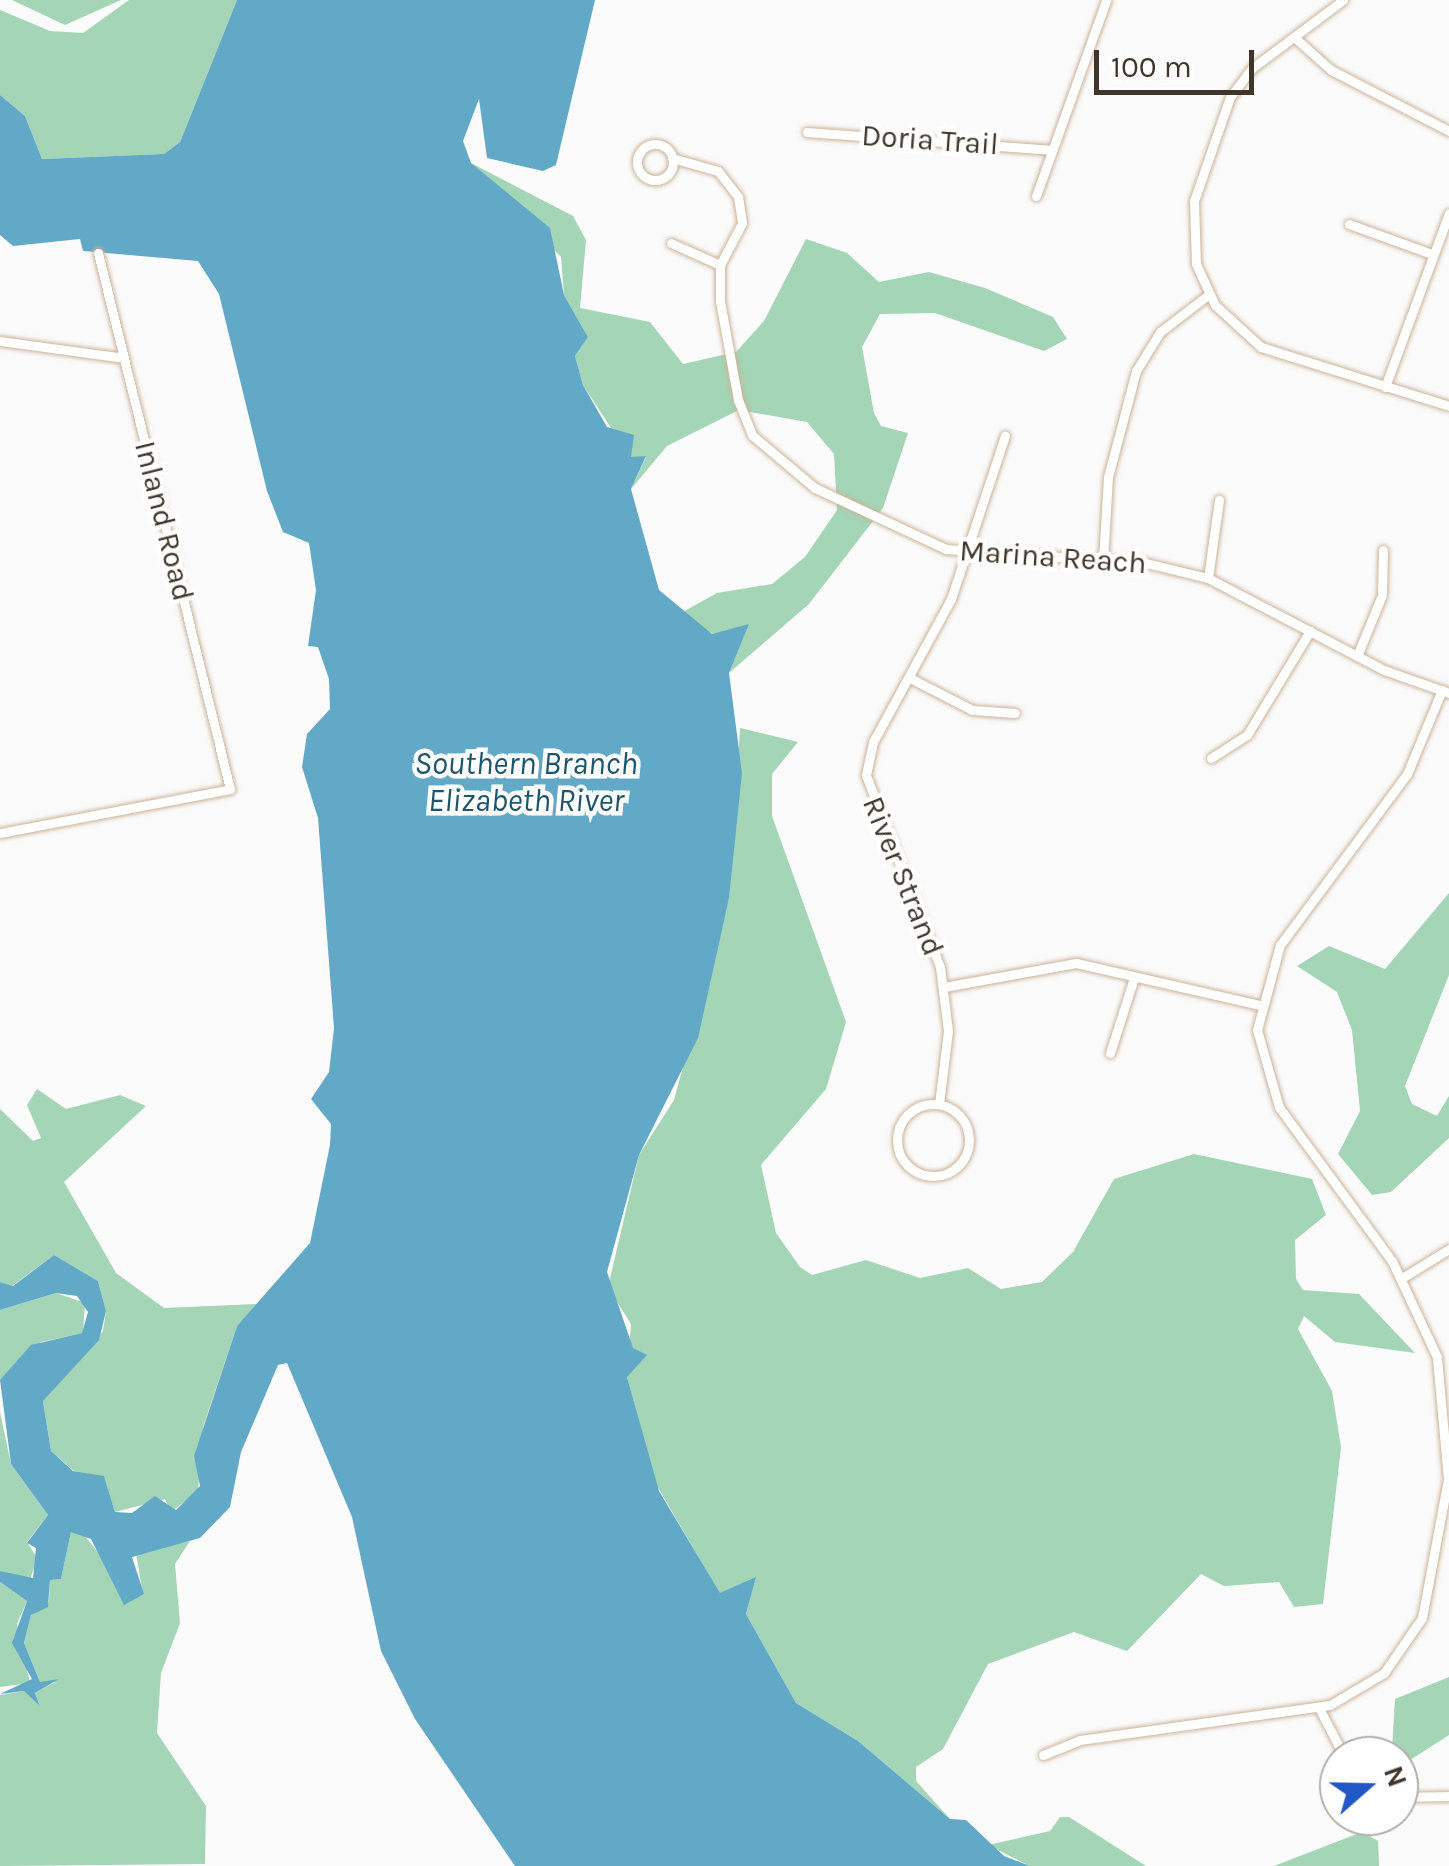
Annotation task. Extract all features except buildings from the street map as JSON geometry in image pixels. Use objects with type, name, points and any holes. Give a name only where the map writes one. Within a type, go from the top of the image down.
[{"type":"street","points":[[1036,196],[1106,0]]},
{"type":"street","points":[[1343,0],[1240,81],[1200,180],[1191,232],[1208,295],[1261,346],[1449,406]]},
{"type":"street","points":[[1294,36],[1330,70],[1449,131]]},
{"type":"street","name":"Doria Trail","points":[[807,132],[1052,150]]},
{"type":"street","points":[[671,243],[720,265],[742,224],[738,197],[718,170],[672,158],[654,144],[637,165],[658,180],[672,158]]},
{"type":"street","points":[[1385,387],[1449,213]]},
{"type":"street","points":[[1349,224],[1432,254]]},
{"type":"street","name":"Inland Road","points":[[0,833],[230,789],[98,254]]},
{"type":"street","name":"Marina Reach","points":[[720,265],[730,366],[752,435],[831,496],[969,554],[1103,560],[1208,578],[1357,656],[1446,692]]},
{"type":"street","points":[[1103,560],[1108,477],[1136,371],[1166,326],[1208,295]]},
{"type":"street","points":[[0,341],[124,358]]},
{"type":"street","name":"River Strand","points":[[939,1104],[944,987],[866,782],[874,742],[910,678],[969,554],[1004,436]]},
{"type":"street","points":[[1208,578],[1218,500]]},
{"type":"street","points":[[1357,656],[1382,595],[1383,550]]},
{"type":"street","points":[[1212,758],[1247,735],[1310,631]]},
{"type":"street","points":[[910,678],[972,710],[1015,713]]},
{"type":"street","points":[[1044,1755],[1080,1740],[1320,1708],[1371,1684],[1402,1653],[1438,1565],[1446,1404],[1427,1327],[1402,1278],[1278,1107],[1261,1062],[1260,1005],[1280,946],[1407,774],[1446,692]]},
{"type":"street","points":[[944,987],[1045,963],[1260,1005]]},
{"type":"street","points":[[1110,1053],[1134,978]]},
{"type":"street","points":[[939,1104],[963,1118],[969,1146],[955,1170],[927,1176],[904,1161],[897,1134],[912,1110],[939,1104]]},
{"type":"street","points":[[1402,1278],[1449,1249]]},
{"type":"street","points":[[1320,1708],[1334,1736]]},
{"type":"street","points":[[1419,1797],[1449,1796]]},
{"type":"green space","points":[[12,0],[121,0],[65,25]]},
{"type":"green space","points":[[129,0],[237,0],[180,142],[164,154],[42,159],[25,116],[0,95],[0,10],[50,31],[83,33]]},
{"type":"green space","points":[[471,163],[573,216],[586,240],[580,308],[650,322],[683,364],[736,352],[764,321],[806,239],[847,253],[879,282],[929,272],[985,288],[1053,317],[1067,339],[1044,351],[935,313],[880,314],[862,347],[874,413],[881,426],[908,433],[883,508],[809,604],[729,673],[748,625],[713,634],[679,614],[717,593],[772,584],[805,557],[837,510],[834,454],[807,422],[739,410],[667,446],[631,489],[646,457],[630,457],[583,385],[575,356],[588,337],[564,295],[561,257]]},
{"type":"green space","points":[[740,728],[798,742],[772,774],[772,816],[846,1022],[826,1089],[761,1165],[776,1233],[800,1267],[812,1275],[866,1260],[920,1278],[968,1268],[1001,1289],[1042,1282],[1073,1252],[1114,1179],[1194,1154],[1312,1179],[1326,1215],[1295,1240],[1296,1279],[1303,1290],[1359,1294],[1415,1353],[1335,1342],[1304,1316],[1298,1329],[1332,1391],[1341,1447],[1323,1604],[1294,1607],[1279,1582],[1224,1586],[1201,1574],[1127,1651],[1074,1632],[988,1664],[943,1749],[916,1767],[916,1781],[950,1819],[858,1741],[796,1703],[746,1614],[755,1578],[720,1594],[656,1484],[627,1377],[631,1324],[608,1287],[639,1155],[674,1100],[729,898]]},
{"type":"green space","points":[[1449,893],[1449,975],[1405,1086],[1412,1104],[1437,1116],[1449,1096],[1449,1138],[1391,1192],[1372,1195],[1338,1154],[1360,1111],[1352,1030],[1337,992],[1297,966],[1329,946],[1385,969]]},
{"type":"green space","points":[[37,1089],[66,1109],[120,1095],[146,1106],[64,1182],[116,1273],[164,1308],[258,1304],[237,1326],[203,1427],[198,1491],[171,1512],[165,1499],[115,1512],[104,1477],[74,1471],[51,1451],[43,1401],[103,1331],[106,1311],[98,1281],[54,1255],[12,1286],[0,1282],[0,1109],[33,1141],[41,1138],[27,1105]]},
{"type":"green space","points":[[56,1293],[85,1303],[83,1333],[41,1342],[0,1380],[0,1310]]},
{"type":"green space","points":[[0,1412],[11,1464],[48,1515],[27,1542],[37,1558],[30,1580],[0,1571]]},
{"type":"green space","points":[[80,1530],[116,1575],[124,1604],[142,1589],[136,1553],[190,1541],[175,1564],[180,1623],[161,1673],[157,1733],[206,1806],[205,1864],[0,1866],[0,1695],[24,1691],[40,1705],[35,1693],[55,1682],[40,1682],[24,1643],[31,1615],[49,1602],[50,1580],[61,1579],[71,1532]]},
{"type":"green space","points":[[0,1582],[27,1601],[17,1624],[30,1683],[0,1687]]},
{"type":"green space","points":[[1449,1677],[1449,1735],[1419,1754],[1419,1736],[1393,1736],[1395,1699]]},
{"type":"green space","points":[[1060,1817],[1069,1817],[1146,1866],[1030,1866],[988,1845],[1050,1831]]},
{"type":"green space","points":[[1352,1836],[1369,1836],[1378,1841],[1379,1866],[1274,1866]]},
{"type":"water","name":"Southern Branch Elizabeth River","points":[[237,0],[595,0],[556,165],[543,171],[487,158],[479,99],[463,141],[471,163],[550,228],[564,295],[588,337],[575,356],[583,385],[607,427],[634,435],[631,457],[646,456],[631,489],[659,590],[712,634],[749,624],[729,673],[742,773],[729,898],[698,1038],[639,1155],[607,1272],[633,1348],[647,1355],[627,1377],[659,1491],[720,1593],[756,1577],[746,1614],[796,1703],[858,1741],[950,1819],[966,1820],[1004,1856],[1030,1866],[515,1866],[415,1719],[381,1651],[352,1517],[287,1363],[278,1365],[241,1452],[230,1507],[200,1538],[132,1557],[144,1594],[124,1605],[91,1539],[71,1532],[61,1579],[50,1580],[48,1607],[31,1615],[24,1643],[40,1682],[59,1679],[35,1693],[40,1706],[24,1691],[0,1694],[32,1679],[12,1643],[27,1601],[0,1582],[0,1571],[33,1578],[36,1548],[27,1543],[48,1515],[11,1464],[0,1380],[31,1345],[82,1333],[88,1312],[77,1296],[56,1293],[0,1310],[0,1282],[13,1286],[54,1255],[98,1281],[106,1311],[99,1340],[43,1401],[51,1451],[73,1471],[104,1476],[115,1512],[132,1513],[155,1496],[176,1510],[200,1486],[194,1456],[237,1326],[310,1243],[330,1145],[331,1124],[311,1099],[329,1072],[334,1028],[318,818],[302,767],[307,734],[330,709],[329,679],[318,647],[308,646],[316,590],[309,543],[283,532],[267,491],[219,294],[198,261],[83,251],[80,239],[13,246],[0,235],[0,95],[25,116],[42,159],[164,154],[180,142]]}]
